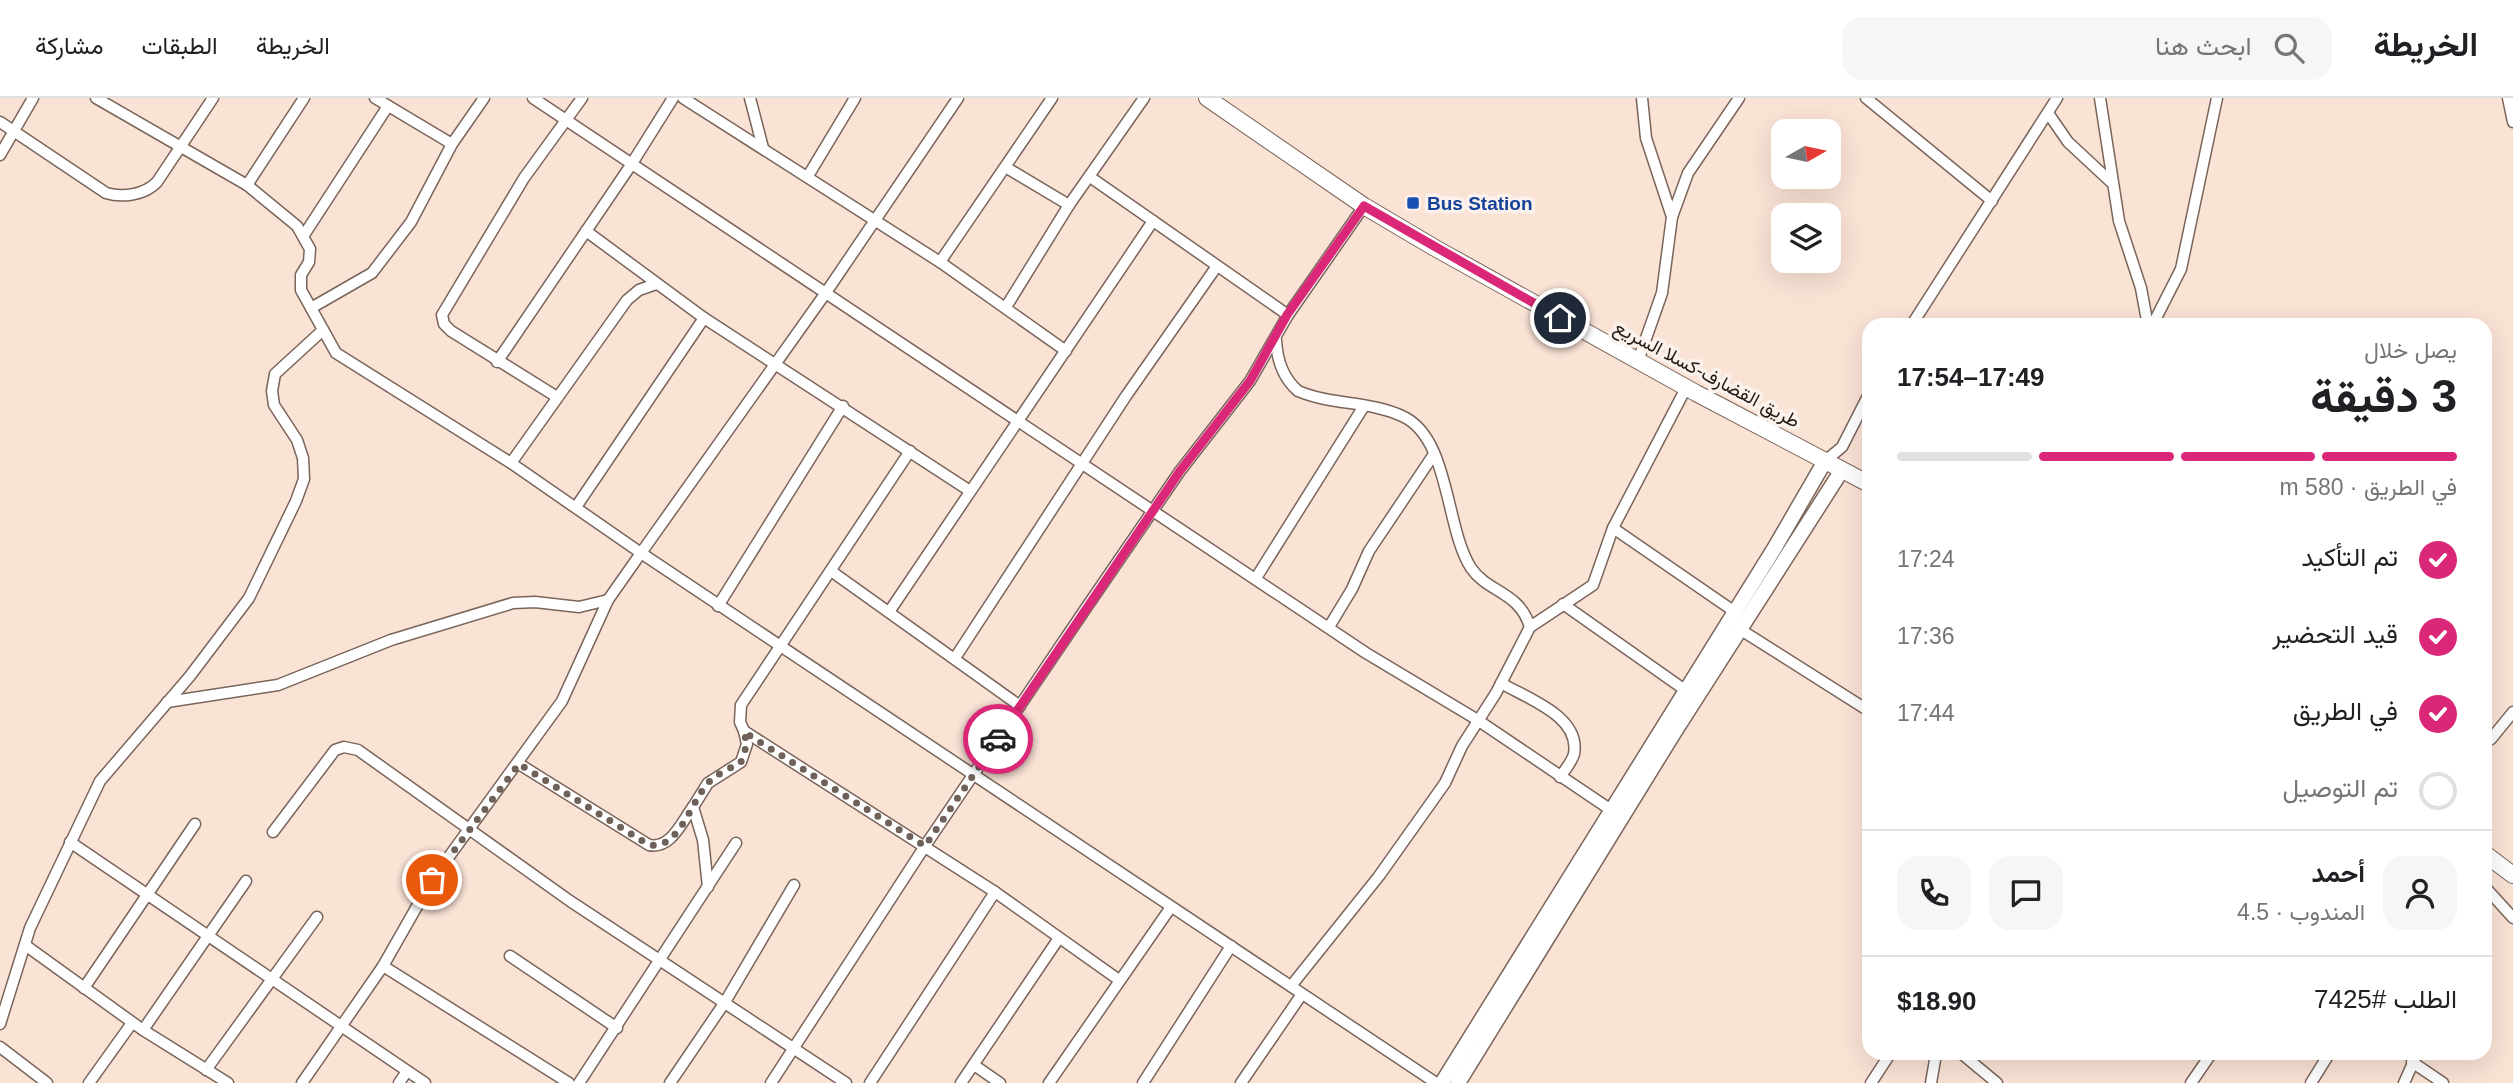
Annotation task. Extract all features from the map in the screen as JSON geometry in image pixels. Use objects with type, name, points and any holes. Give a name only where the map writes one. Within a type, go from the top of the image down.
[{"type":"highway","name":"طريق القضارف-كسلا السريع","points":[[1207,98],[1364,206],[1638,361],[1862,480]]},
{"type":"highway","points":[[2492,859],[2513,875]]},
{"type":"main road","points":[[1458,1083],[1685,690],[1825,461]]},
{"type":"main road","points":[[1442,1083],[1616,813],[1741,630],[1842,470]]},
{"type":"street","points":[[0,155],[33,98]]},
{"type":"street","points":[[96,98],[247,185],[286,215],[304,235],[310,255],[300,282],[304,299],[336,353],[511,463],[718,606],[1436,1083]]},
{"type":"street","points":[[115,110],[122,98]]},
{"type":"street","points":[[0,122],[90,184],[116,196],[152,188],[213,98]]},
{"type":"street","points":[[247,185],[304,98]]},
{"type":"street","points":[[375,98],[452,144]]},
{"type":"street","points":[[311,308],[372,273],[411,222],[452,144],[484,98]]},
{"type":"street","points":[[533,98],[1256,579],[1476,719],[1616,813]]},
{"type":"street","points":[[557,397],[451,331],[444,324],[442,315],[524,178],[582,98]]},
{"type":"street","points":[[497,362],[631,165],[673,98]]},
{"type":"street","points":[[683,98],[940,262],[1066,351]]},
{"type":"street","points":[[750,98],[763,148]]},
{"type":"street","points":[[808,176],[855,98]]},
{"type":"street","points":[[302,1083],[383,966],[432,880],[519,764],[572,685],[608,600],[825,294],[958,98]]},
{"type":"street","points":[[940,262],[1007,168],[1052,98]]},
{"type":"street","points":[[1006,307],[1069,205],[1144,98]]},
{"type":"street","points":[[1642,98],[1646,138],[1672,217]]},
{"type":"street","points":[[1638,361],[1662,293],[1672,217],[1688,173],[1739,98]]},
{"type":"street","points":[[1866,98],[1992,201]]},
{"type":"street","points":[[1916,318],[2057,98]]},
{"type":"street","points":[[2100,98],[2111,182],[2129,257],[2148,318]]},
{"type":"street","points":[[2154,318],[2182,269],[2217,98]]},
{"type":"street","points":[[2508,98],[2513,122]]},
{"type":"street","points":[[304,235],[388,106]]},
{"type":"street","points":[[2048,113],[2068,142],[2111,182]]},
{"type":"street","points":[[1007,168],[1069,205]]},
{"type":"street","points":[[1090,177],[1287,315]]},
{"type":"street","points":[[771,1083],[925,846],[1152,510],[1233,406],[1287,315],[1364,206]]},
{"type":"street","points":[[889,612],[1153,221]]},
{"type":"street","points":[[586,231],[704,318],[970,491]]},
{"type":"street","points":[[955,658],[1170,331],[1217,266]]},
{"type":"street","points":[[511,463],[627,300],[639,290],[656,284]]},
{"type":"street","points":[[576,507],[704,318]]},
{"type":"street","points":[[0,1024],[25,945],[70,842],[100,782],[190,676],[249,598],[296,501],[304,479],[303,458],[297,440],[274,405],[272,391],[275,374],[323,330]]},
{"type":"street","points":[[1276,337],[1282,370],[1289,383],[1298,391],[1401,415],[1413,422],[1424,434],[1434,454],[1469,565],[1519,604],[1530,627]]},
{"type":"street","points":[[1291,986],[1379,876],[1445,783],[1476,719],[1501,683],[1530,627],[1593,585],[1612,528],[1686,387]]},
{"type":"street","points":[[718,606],[843,406]]},
{"type":"street","points":[[1256,579],[1364,406]]},
{"type":"street","points":[[1825,461],[1842,447],[1862,408]]},
{"type":"street","points":[[1842,447],[1842,470]]},
{"type":"street","points":[[519,764],[649,845],[657,846],[668,842],[708,783],[741,762],[747,744],[740,722],[741,705],[910,451]]},
{"type":"street","points":[[1329,627],[1352,589],[1369,551],[1434,454]]},
{"type":"street","points":[[1612,528],[1735,612]]},
{"type":"street","points":[[831,571],[1020,706]]},
{"type":"street","points":[[167,702],[278,685],[391,640],[513,603],[536,602],[579,607],[608,600]]},
{"type":"street","points":[[1563,604],[1685,690]]},
{"type":"street","points":[[1741,630],[1862,708]]},
{"type":"street","points":[[1501,683],[1556,715],[1567,725],[1574,739],[1574,756],[1560,777]]},
{"type":"street","points":[[2492,738],[2513,712]]},
{"type":"street","points":[[744,732],[995,892],[1119,980]]},
{"type":"street","points":[[273,832],[331,755],[344,747],[358,750],[570,901],[846,1083]]},
{"type":"street","points":[[693,807],[703,840],[708,887]]},
{"type":"street","points":[[84,988],[195,824]]},
{"type":"street","points":[[70,842],[425,1083]]},
{"type":"street","points":[[579,1083],[662,960],[736,843]]},
{"type":"street","points":[[143,1030],[246,881]]},
{"type":"street","points":[[670,1083],[725,1002],[794,885]]},
{"type":"street","points":[[870,1083],[995,892]]},
{"type":"street","points":[[2492,895],[2513,918]]},
{"type":"street","points":[[1049,1083],[1171,906]]},
{"type":"street","points":[[206,1070],[317,917]]},
{"type":"street","points":[[961,1083],[1059,938]]},
{"type":"street","points":[[25,945],[132,1023],[228,1083]]},
{"type":"street","points":[[1143,1083],[1231,947]]},
{"type":"street","points":[[510,956],[617,1028]]},
{"type":"street","points":[[383,966],[569,1083]]},
{"type":"street","points":[[1241,1083],[1302,994]]},
{"type":"street","points":[[89,1083],[132,1023]]},
{"type":"street","points":[[0,1047],[47,1083]]},
{"type":"street","points":[[1871,1083],[1886,1060]]},
{"type":"street","points":[[1931,1083],[1935,1060]]},
{"type":"street","points":[[1969,1060],[1997,1083]]},
{"type":"street","points":[[2191,1083],[2205,1060]]},
{"type":"street","points":[[2311,1083],[2325,1060]]},
{"type":"street","points":[[2404,1083],[2414,1060]]},
{"type":"street","points":[[2417,1060],[2442,1083]]},
{"type":"street","points":[[974,1065],[1000,1083]]},
{"type":"street","points":[[399,1083],[407,1071]]},
{"type":"way so far","points":[[432,880],[519,764],[649,845],[657,846],[668,842],[708,783],[741,762],[747,744],[744,732],[925,846],[998,739]]},
{"type":"place","name":"Bus Station","points":[[1413,203]]},
{"type":"route","points":[[998,739],[1180,471],[1233,406],[1265,357],[1287,315],[1347,234],[1364,206],[1560,318]]}]
